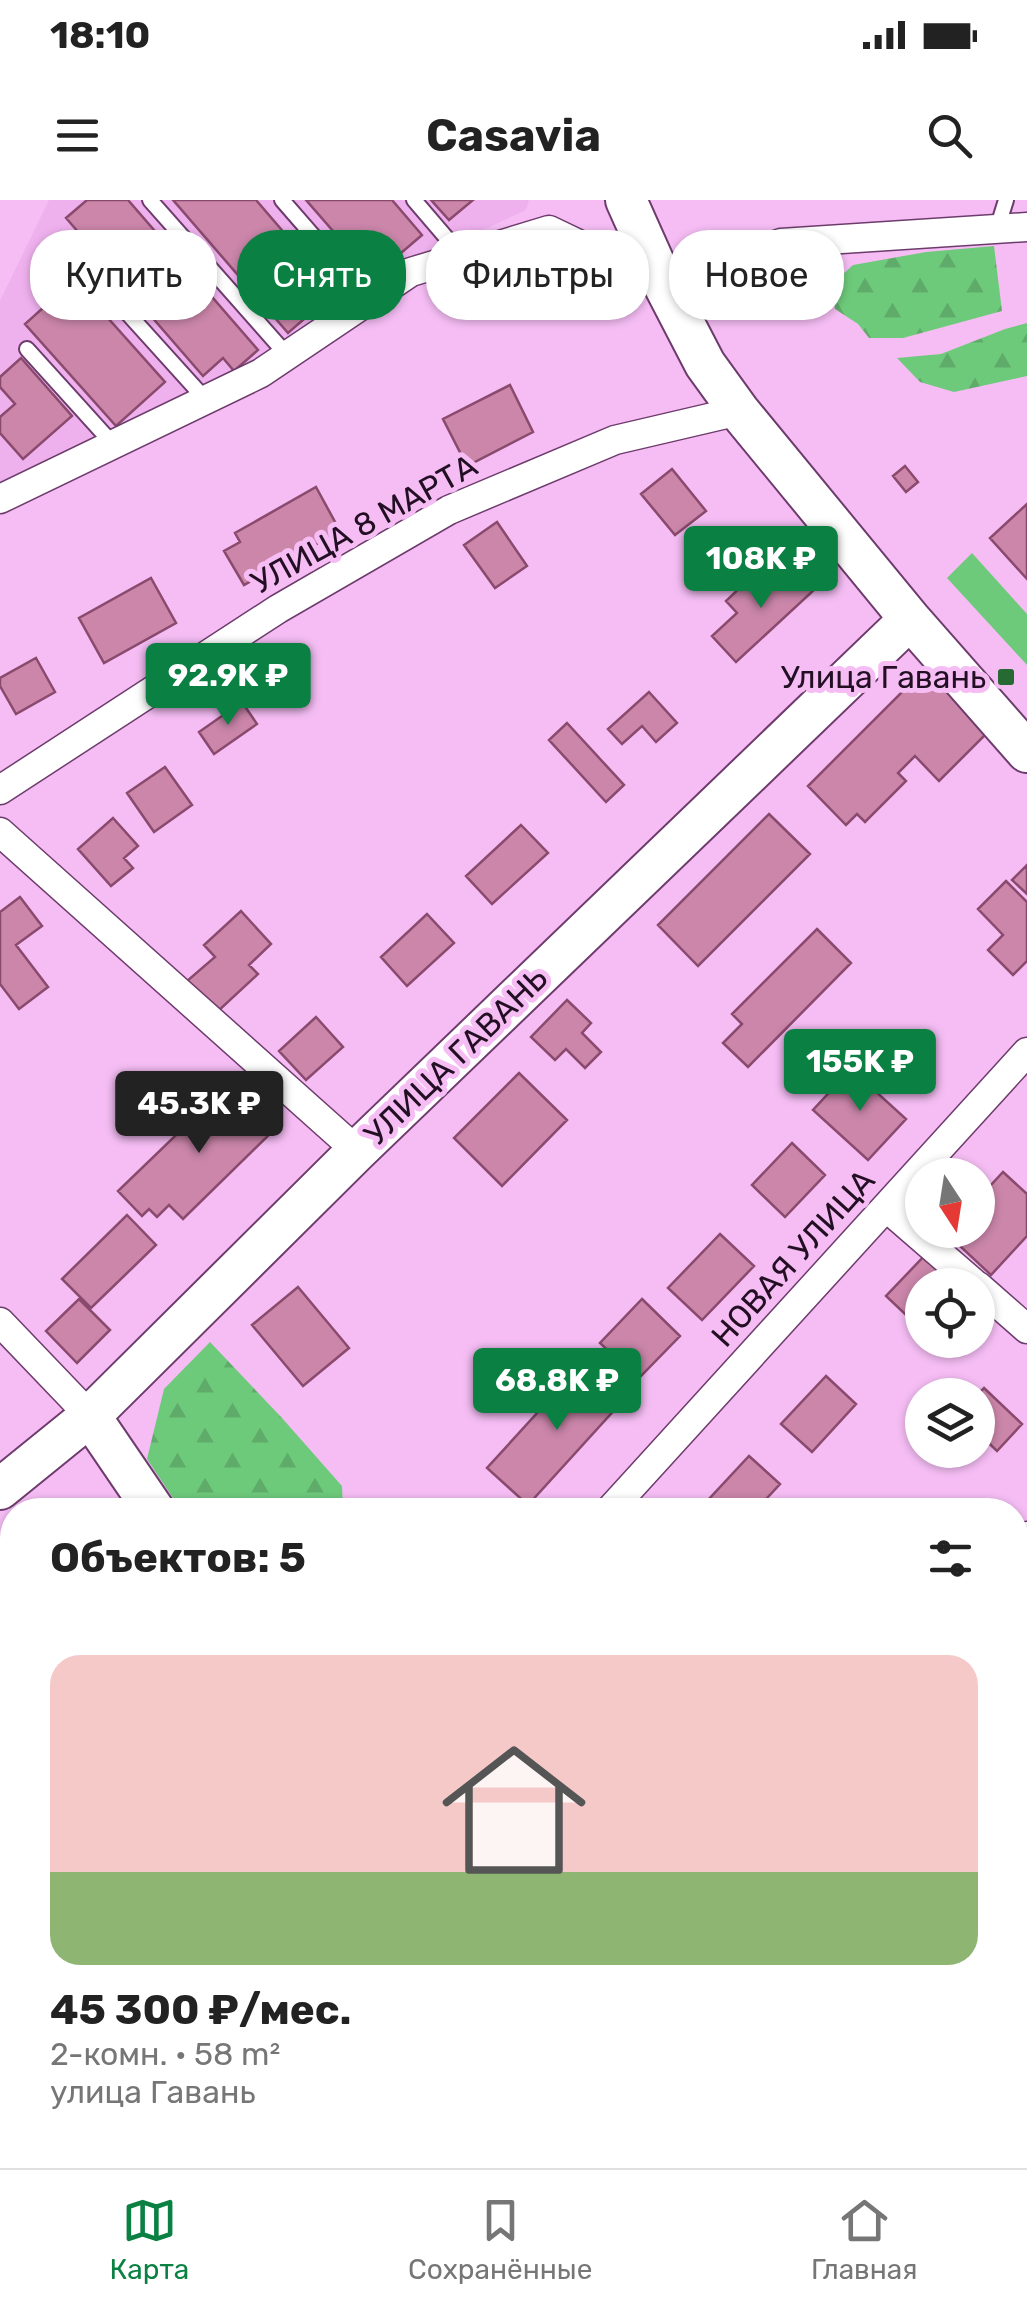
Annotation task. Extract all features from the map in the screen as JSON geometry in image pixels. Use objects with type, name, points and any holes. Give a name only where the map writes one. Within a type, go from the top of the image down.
[{"type":"street","points":[[626,200],[705,364],[739,411],[1027,752]]},
{"type":"street","points":[[649,278],[664,285],[781,244],[1027,227]]},
{"type":"street","points":[[0,499],[261,373],[340,320]]},
{"type":"street","name":"УЛИЦА 8 МАРТА","points":[[0,790],[278,609],[448,510],[615,440],[739,411]]},
{"type":"street","name":"УЛИЦА ГАВАНЬ","points":[[0,1489],[90,1416],[910,618]]},
{"type":"street","points":[[0,832],[357,1152]]},
{"type":"street","name":"НОВАЯ УЛИЦА","points":[[621,1498],[1027,1052]]},
{"type":"street","points":[[887,1208],[956,1268]]},
{"type":"street","points":[[995,1301],[1027,1329]]},
{"type":"street","points":[[0,1322],[90,1416],[146,1498]]},
{"type":"lane","points":[[150,200],[288,355]]},
{"type":"lane","points":[[282,200],[308,230]]},
{"type":"lane","points":[[414,200],[440,230]]},
{"type":"lane","points":[[997,229],[1006,200]]},
{"type":"lane","points":[[134,320],[206,400]]},
{"type":"lane","points":[[26,349],[112,443]]},
{"type":"shaded area","points":[[49,200],[529,200],[526,210],[483,230],[426,230],[426,251],[406,263],[406,230],[237,230],[237,320],[321,320],[270,357],[0,490],[0,301],[30,239],[30,320],[217,320],[217,230],[34,230]]},
{"type":"green space","points":[[994,246],[1002,311],[903,338],[869,338],[844,315],[844,273],[853,265],[926,252]]},
{"type":"green space","points":[[1027,323],[1027,376],[954,392],[920,382],[897,358],[941,354]]},
{"type":"green space","points":[[972,553],[1027,614],[1027,665],[947,578]]},
{"type":"green space","points":[[210,1342],[342,1486],[342,1498],[173,1498],[147,1459],[164,1389]]},
{"type":"building","points":[[87,200],[128,200],[154,230],[76,230],[66,218]]},
{"type":"building","points":[[173,200],[256,200],[282,230],[237,230],[237,274],[217,251],[217,230],[199,230]]},
{"type":"building","points":[[306,200],[392,200],[422,235],[406,249],[406,230],[332,230]]},
{"type":"building","points":[[431,200],[473,200],[449,220]]},
{"type":"building","points":[[217,303],[258,350],[234,371],[223,358],[203,376],[154,320],[217,320]]},
{"type":"building","points":[[30,320],[110,320],[165,382],[116,426],[25,324]]},
{"type":"building","points":[[277,320],[303,320],[288,333]]},
{"type":"building","points":[[21,358],[72,416],[23,459],[0,433],[0,417],[15,404],[0,387],[0,377]]},
{"type":"building","points":[[510,385],[533,432],[467,466],[443,419]]},
{"type":"building","points":[[905,466],[918,482],[906,492],[893,476]]},
{"type":"building","points":[[672,469],[706,511],[675,535],[641,494]]},
{"type":"building","points":[[316,487],[340,531],[244,585],[224,551],[240,542],[235,533]]},
{"type":"building","points":[[1027,504],[1027,579],[990,538]]},
{"type":"building","points":[[497,522],[527,566],[495,588],[464,545]]},
{"type":"building","points":[[790,564],[814,590],[736,662],[712,636],[737,613],[726,601],[751,577],[763,589]]},
{"type":"building","points":[[151,578],[176,623],[104,663],[79,618]]},
{"type":"building","points":[[36,658],[55,692],[16,714],[0,686],[0,678]]},
{"type":"building","points":[[925,669],[988,732],[939,781],[915,756],[898,773],[906,781],[865,822],[857,814],[846,825],[808,786]]},
{"type":"building","points":[[649,692],[677,723],[656,742],[642,726],[622,744],[608,729]]},
{"type":"building","points":[[242,702],[257,724],[214,754],[199,732]]},
{"type":"building","points":[[567,723],[624,785],[606,802],[549,740]]},
{"type":"building","points":[[165,767],[192,805],[154,832],[127,793]]},
{"type":"building","points":[[769,814],[810,854],[698,966],[658,925]]},
{"type":"building","points":[[113,818],[138,846],[124,858],[133,868],[111,886],[78,849]]},
{"type":"building","points":[[521,825],[548,853],[492,904],[466,876]]},
{"type":"building","points":[[1027,865],[1027,894],[1012,880]]},
{"type":"building","points":[[1006,881],[1027,902],[1027,961],[1013,975],[988,950],[1003,935],[978,909]]},
{"type":"building","points":[[20,897],[42,926],[16,945],[48,987],[19,1009],[0,984],[0,912]]},
{"type":"building","points":[[241,911],[271,944],[249,965],[258,974],[216,1013],[187,981],[215,957],[204,945]]},
{"type":"building","points":[[427,914],[454,943],[407,986],[381,957]]},
{"type":"building","points":[[817,929],[851,963],[748,1067],[723,1043],[742,1024],[732,1014]]},
{"type":"building","points":[[567,1000],[591,1023],[582,1033],[601,1052],[585,1068],[566,1049],[555,1060],[531,1037]]},
{"type":"building","points":[[316,1017],[343,1047],[306,1080],[279,1051]]},
{"type":"building","points":[[851,1069],[906,1119],[868,1160],[813,1110]]},
{"type":"building","points":[[519,1073],[567,1120],[502,1186],[454,1138]]},
{"type":"building","points":[[230,1083],[275,1129],[183,1219],[169,1205],[157,1217],[149,1209],[142,1216],[118,1191]]},
{"type":"building","points":[[792,1143],[825,1175],[785,1217],[752,1185]]},
{"type":"building","points":[[1003,1172],[1027,1194],[1027,1236],[995,1271],[984,1268],[962,1248],[995,1248],[995,1181]]},
{"type":"building","points":[[127,1215],[156,1245],[91,1308],[62,1279]]},
{"type":"building","points":[[720,1234],[754,1266],[702,1320],[668,1288]]},
{"type":"building","points":[[927,1253],[943,1268],[913,1268]]},
{"type":"building","points":[[905,1276],[905,1314],[886,1296]]},
{"type":"building","points":[[298,1287],[349,1348],[303,1386],[252,1325]]},
{"type":"building","points":[[79,1299],[110,1330],[77,1363],[46,1331]]},
{"type":"building","points":[[642,1299],[680,1336],[638,1379],[600,1343]]},
{"type":"building","points":[[593,1363],[628,1395],[534,1498],[520,1498],[487,1468],[570,1377],[576,1383]]},
{"type":"building","points":[[826,1376],[856,1404],[812,1452],[781,1424]]},
{"type":"building","points":[[995,1398],[1022,1424],[995,1449]]},
{"type":"building","points":[[749,1456],[780,1484],[767,1498],[710,1498]]},
{"type":"place","name":"Улица Гавань","points":[[1006,677]]}]
